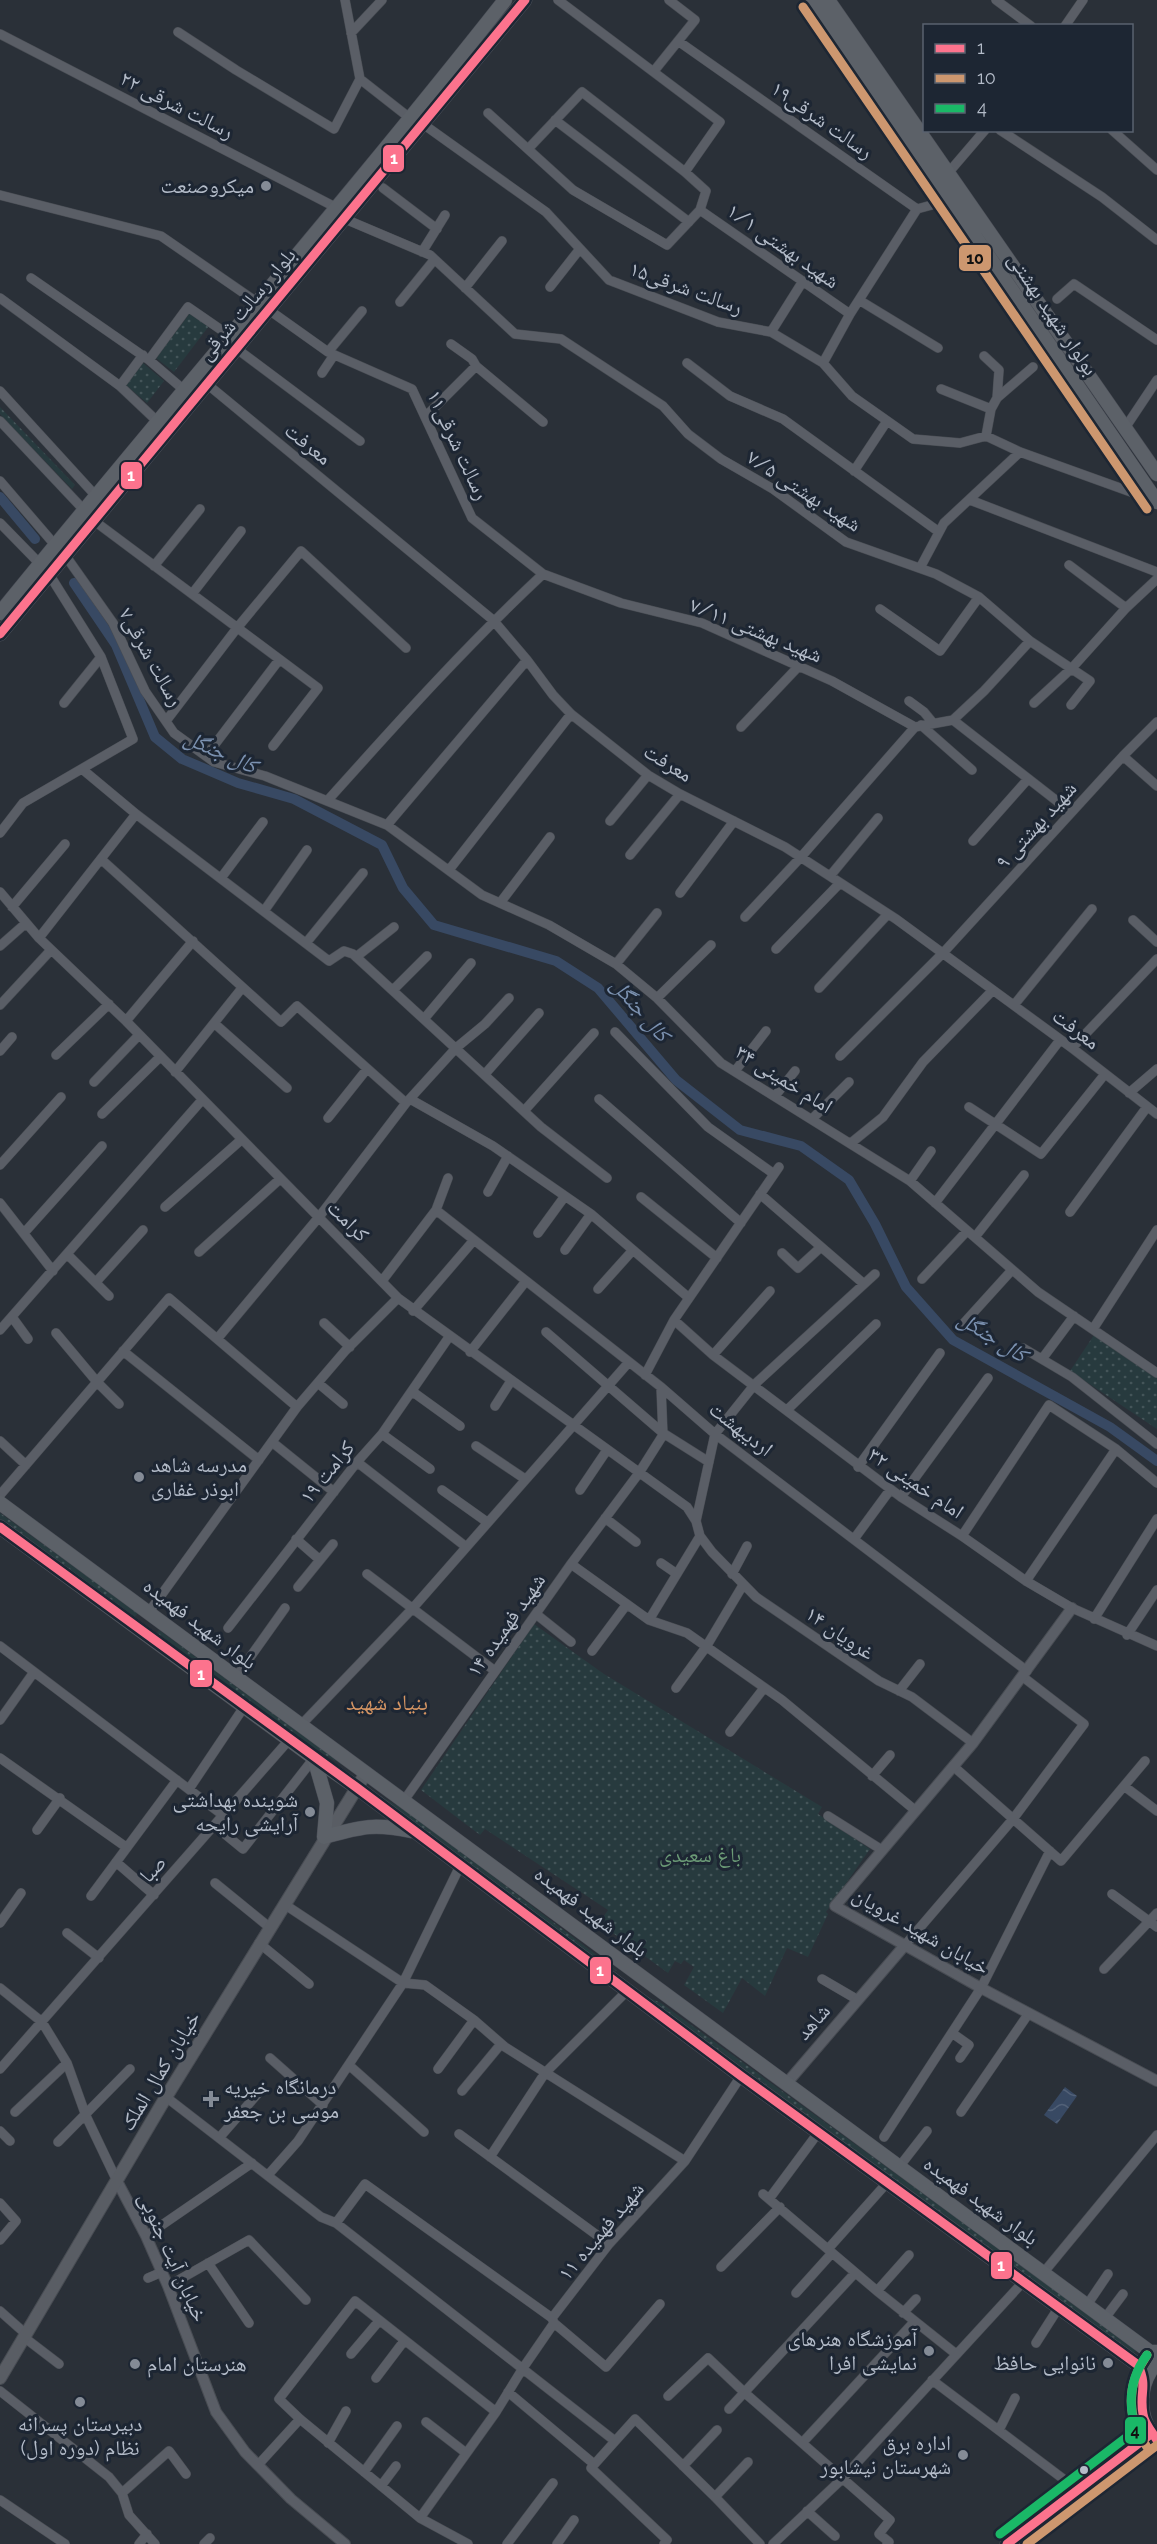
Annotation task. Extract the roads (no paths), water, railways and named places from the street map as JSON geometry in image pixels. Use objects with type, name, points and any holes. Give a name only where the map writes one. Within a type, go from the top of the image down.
[{"type":"main road","name":"بلوار رسالت شرقی","points":[[417,121],[505,0]]},
{"type":"main road","name":"بلوار رسالت شرقی","points":[[60,550],[83,509],[184,390],[233,342],[417,121],[525,0]]},
{"type":"main road","name":"بولوار شهید بهشتی","points":[[813,0],[1156,502]]},
{"type":"main road","name":"بولوار شهید بهشتی","points":[[828,0],[1157,474]]},
{"type":"main road","points":[[983,248],[996,240]]},
{"type":"main road","name":"بلوار رسالت شرقی","points":[[0,613],[60,550],[93,520],[207,384],[233,342]]},
{"type":"main road","name":"بلوار رسالت شرقی","points":[[2,629],[44,569]]},
{"type":"main road","name":"بلوار شهید فهمیده","points":[[0,1503],[366,1773],[405,1799],[1150,2352],[1157,2352]]},
{"type":"main road","name":"بلوار شهید فهمیده","points":[[0,1527],[356,1787],[886,2184],[1138,2365],[1144,2381]]},
{"type":"main road","points":[[344,1756],[356,1757],[396,1785],[405,1799]]},
{"type":"main road","points":[[314,1758],[327,1803],[324,1837],[379,1825],[415,1832]]},
{"type":"main road","name":"خیابان کمال الملک","points":[[0,2378],[166,2097],[324,1837],[366,1773]]},
{"type":"main road","points":[[627,1991],[640,1974]]},
{"type":"main road","points":[[1007,2544],[1078,2490],[1154,2437],[1143,2417],[1141,2399],[1144,2381],[1157,2362]]},
{"type":"street","points":[[178,32],[334,129],[360,80],[345,0]]},
{"type":"street","points":[[351,33],[382,0]]},
{"type":"street","points":[[558,0],[720,122],[685,172]]},
{"type":"street","points":[[654,71],[695,20],[669,0]]},
{"type":"street","points":[[996,0],[1028,24]]},
{"type":"street","points":[[1066,24],[1082,0]]},
{"type":"street","name":"رسالت شرقی ۲۲","points":[[0,34],[341,213],[422,252],[434,260],[515,334],[561,339]]},
{"type":"street","name":"رسالت شرقی۱۹","points":[[678,41],[916,209]]},
{"type":"street","name":"رسالت شرقی۱۵","points":[[360,80],[546,212],[609,280],[718,322],[771,332],[823,363],[852,396],[912,439],[960,443],[986,436]]},
{"type":"street","name":"شهید بهشتی ۱/۱","points":[[528,149],[582,92],[706,191],[700,210],[850,314]]},
{"type":"street","points":[[489,113],[573,190],[667,244],[700,210]]},
{"type":"street","points":[[555,120],[689,222]]},
{"type":"street","points":[[949,172],[983,132]]},
{"type":"street","points":[[1003,132],[1102,197],[1157,240]]},
{"type":"street","points":[[1114,132],[1157,170]]},
{"type":"street","points":[[383,188],[437,229]]},
{"type":"street","name":"رسالت شرقی۱۱","points":[[0,195],[161,236],[331,354],[412,389],[472,518],[543,574]]},
{"type":"street","points":[[823,363],[850,314],[916,209],[950,200]]},
{"type":"street","points":[[422,252],[446,215]]},
{"type":"street","points":[[465,288],[502,241]]},
{"type":"street","points":[[550,287],[579,250]]},
{"type":"street","points":[[400,302],[434,260]]},
{"type":"street","points":[[31,278],[146,357],[184,390]]},
{"type":"street","points":[[771,332],[803,282]]},
{"type":"street","points":[[1057,300],[1074,284],[1157,340]]},
{"type":"street","points":[[0,298],[120,386],[158,422]]},
{"type":"street","points":[[859,300],[938,348]]},
{"type":"street","points":[[120,386],[188,307],[360,441]]},
{"type":"street","points":[[322,373],[331,354],[362,311]]},
{"type":"street","name":"شهید بهشتی ۷/۵","points":[[561,339],[663,406],[688,434],[721,459],[773,489],[846,542],[936,573],[979,597],[1030,641],[1072,668]]},
{"type":"street","points":[[451,344],[472,359],[476,366],[543,422]]},
{"type":"street","points":[[984,356],[999,370],[997,398],[986,436],[1020,452],[1156,502]]},
{"type":"street","points":[[687,363],[730,396],[783,419],[939,532]]},
{"type":"street","points":[[426,416],[476,366]]},
{"type":"street","points":[[997,398],[1034,367]]},
{"type":"street","points":[[1125,428],[1157,380]]},
{"type":"street","name":"معرفت","points":[[207,384],[494,620],[528,660],[553,696],[571,714],[648,775],[801,857],[888,914],[1072,1048],[1157,1114]]},
{"type":"street","points":[[941,389],[992,410]]},
{"type":"street","points":[[0,391],[95,495]]},
{"type":"street","points":[[0,421],[83,509]]},
{"type":"street","points":[[854,471],[887,421]]},
{"type":"street","points":[[920,568],[945,523],[1020,452]]},
{"type":"street","name":"رسالت شرقی۷","points":[[0,481],[60,550],[113,623],[145,691],[174,734],[214,762],[265,776],[387,825]]},
{"type":"street","points":[[970,500],[1157,572]]},
{"type":"street","points":[[154,566],[200,509]]},
{"type":"street","points":[[93,520],[318,688],[273,746]]},
{"type":"street","points":[[0,523],[44,569],[101,657],[133,739],[23,802],[0,833]]},
{"type":"street","points":[[192,594],[241,531]]},
{"type":"street","points":[[166,721],[237,628],[301,552],[406,648]]},
{"type":"street","points":[[1069,565],[1126,608]]},
{"type":"street","points":[[328,800],[435,681],[494,620],[543,574]]},
{"type":"street","name":"شهید بهشتی ۷/۱۱","points":[[543,574],[621,603],[702,623],[832,681],[918,726],[972,770]]},
{"type":"street","points":[[1034,703],[1072,668],[1126,608],[1157,579]]},
{"type":"street","points":[[880,609],[940,651],[979,597]]},
{"type":"street","points":[[745,916],[918,726],[953,720],[984,691],[1030,641]]},
{"type":"street","points":[[64,703],[101,657]]},
{"type":"street","points":[[206,756],[279,660]]},
{"type":"street","points":[[387,825],[528,660]]},
{"type":"street","points":[[741,728],[798,667]]},
{"type":"street","points":[[1071,705],[1090,681],[1072,668]]},
{"type":"street","points":[[909,701],[924,712],[933,723]]},
{"type":"street","points":[[449,870],[571,714]]},
{"type":"street","points":[[953,720],[1071,812]]},
{"type":"street","name":"شهید بهشتی ۹","points":[[840,1056],[942,953],[1157,722]]},
{"type":"street","points":[[1123,756],[1157,786]]},
{"type":"street","points":[[82,769],[136,814],[329,961],[344,951],[356,957],[524,1111],[607,1178]]},
{"type":"street","points":[[610,821],[648,775]]},
{"type":"street","points":[[973,841],[1028,779]]},
{"type":"street","points":[[630,855],[680,794]]},
{"type":"street","points":[[39,938],[102,861],[136,814]]},
{"type":"street","points":[[830,876],[879,818]]},
{"type":"street","points":[[680,893],[734,821]]},
{"type":"street","points":[[221,878],[263,822]]},
{"type":"street","name":"امام خمینی ۳۴","points":[[387,825],[482,895],[549,925],[615,964],[657,998],[721,1063],[813,1118],[910,1181],[1038,1292],[1156,1369]]},
{"type":"street","points":[[500,903],[550,837]]},
{"type":"street","points":[[12,907],[64,844]]},
{"type":"street","points":[[264,911],[307,850]]},
{"type":"street","points":[[102,861],[281,1022],[297,1006],[367,1069],[408,1101],[508,1156],[591,1214],[689,1298]]},
{"type":"street","points":[[306,943],[363,873]]},
{"type":"street","points":[[776,949],[840,883]]},
{"type":"street","name":"کرامت","points":[[0,892],[39,938],[126,1021],[398,1298],[687,1507],[696,1521],[700,1536]]},
{"type":"street","points":[[1014,1005],[1092,909]]},
{"type":"street","points":[[615,964],[657,913]]},
{"type":"street","points":[[819,988],[888,914]]},
{"type":"street","points":[[1133,920],[1157,942]]},
{"type":"street","points":[[0,946],[26,923]]},
{"type":"street","points":[[356,957],[394,927]]},
{"type":"street","points":[[126,1021],[193,941]]},
{"type":"street","points":[[657,998],[711,945]]},
{"type":"street","points":[[0,1005],[51,950]]},
{"type":"street","points":[[393,990],[427,956]]},
{"type":"street","points":[[1072,1048],[1157,959]]},
{"type":"street","points":[[424,1019],[471,963]]},
{"type":"street","points":[[174,1072],[242,988]]},
{"type":"street","points":[[851,1143],[884,1117],[923,1062],[993,990]]},
{"type":"street","points":[[217,1339],[319,1217],[408,1101],[456,1048],[485,1024],[509,998]]},
{"type":"street","points":[[56,1054],[109,1004]]},
{"type":"street","points":[[485,1074],[539,1012]]},
{"type":"street","points":[[213,1023],[287,1088]]},
{"type":"street","points":[[735,1071],[766,1031]]},
{"type":"street","points":[[615,1032],[708,1127],[777,1170],[674,1320],[645,1375]]},
{"type":"street","points":[[524,1111],[594,1033]]},
{"type":"street","points":[[94,1082],[139,1035]]},
{"type":"street","points":[[0,1051],[12,1037]]},
{"type":"street","points":[[935,1203],[1060,1040]]},
{"type":"street","points":[[102,1114],[160,1057]]},
{"type":"street","points":[[328,1118],[367,1069]]},
{"type":"street","points":[[1129,1093],[1157,1069]]},
{"type":"street","points":[[775,1096],[795,1071]]},
{"type":"street","points":[[969,1107],[1041,1154],[1105,1074]]},
{"type":"street","points":[[813,1118],[849,1082]]},
{"type":"street","points":[[0,1165],[61,1097]]},
{"type":"street","points":[[599,1099],[741,1223]]},
{"type":"street","points":[[1,1327],[202,1100]]},
{"type":"street","points":[[1070,1212],[1147,1107]]},
{"type":"street","points":[[165,1206],[242,1140]]},
{"type":"street","points":[[24,1233],[102,1146]]},
{"type":"street","points":[[910,1181],[931,1151]]},
{"type":"street","points":[[488,1192],[508,1156]]},
{"type":"street","points":[[975,1237],[1024,1175]]},
{"type":"street","points":[[382,1281],[436,1210],[448,1178]]},
{"type":"street","points":[[199,1252],[280,1179]]},
{"type":"street","points":[[760,1194],[864,1284]]},
{"type":"street","points":[[538,1233],[565,1196]]},
{"type":"street","points":[[641,1197],[717,1258]]},
{"type":"street","points":[[0,1203],[52,1271]]},
{"type":"street","name":"اردیبهشت","points":[[436,1210],[661,1387],[715,1434],[854,1539],[1025,1674],[1084,1724],[1013,1819]]},
{"type":"street","points":[[565,1250],[591,1214]]},
{"type":"street","points":[[96,1282],[143,1230]]},
{"type":"street","points":[[922,1279],[967,1230]]},
{"type":"street","points":[[1093,1329],[1157,1230]]},
{"type":"street","points":[[413,1311],[474,1240]]},
{"type":"street","points":[[782,1253],[798,1268],[821,1247]]},
{"type":"street","points":[[598,1289],[633,1250]]},
{"type":"street","points":[[67,1254],[109,1296]]},
{"type":"street","points":[[963,1324],[1012,1270]]},
{"type":"street","points":[[696,1521],[715,1434],[755,1384],[874,1274]]},
{"type":"street","points":[[470,1352],[526,1281]]},
{"type":"street","points":[[713,1355],[770,1291]]},
{"type":"street","points":[[0,1495],[169,1298],[297,1407]]},
{"type":"street","points":[[150,1612],[297,1407],[348,1349],[398,1298]]},
{"type":"street","points":[[1042,1359],[1074,1316]]},
{"type":"street","points":[[12,1317],[28,1339]]},
{"type":"street","name":"امام خمینی ۳۲","points":[[674,1320],[713,1355],[755,1384],[890,1490],[962,1536],[1026,1581],[1072,1608],[1127,1635],[1157,1646]]},
{"type":"street","points":[[324,1323],[348,1349]]},
{"type":"street","points":[[788,1410],[876,1324]]},
{"type":"street","points":[[56,1332],[96,1382],[119,1404]]},
{"type":"street","points":[[546,1332],[663,1433],[709,1462]]},
{"type":"street","name":"کرامت ۱۹","points":[[228,1628],[357,1462],[382,1434],[449,1337]]},
{"type":"street","points":[[1023,1348],[1072,1377],[1157,1444]]},
{"type":"street","points":[[123,1352],[259,1460]]},
{"type":"street","points":[[858,1467],[940,1353]]},
{"type":"street","points":[[301,1725],[412,1609],[629,1362]]},
{"type":"street","points":[[901,1497],[988,1378]]},
{"type":"street","points":[[495,1406],[511,1381]]},
{"type":"street","points":[[318,1383],[343,1404]]},
{"type":"street","points":[[661,1387],[663,1433]]},
{"type":"street","points":[[413,1392],[460,1426]]},
{"type":"street","points":[[962,1536],[1049,1405],[1116,1449],[1157,1483]]},
{"type":"street","name":"شهید فهمیده ۱۴","points":[[405,1799],[571,1564],[639,1473],[663,1433]]},
{"type":"street","points":[[382,1434],[430,1469]]},
{"type":"street","points":[[0,1441],[26,1465]]},
{"type":"street","points":[[272,1442],[334,1492]]},
{"type":"street","points":[[476,1446],[525,1479]]},
{"type":"street","points":[[1026,1581],[1116,1449]]},
{"type":"street","points":[[580,1490],[607,1450]]},
{"type":"street","points":[[357,1462],[465,1546]]},
{"type":"street","points":[[442,1490],[487,1522]]},
{"type":"street","points":[[854,1539],[890,1490]]},
{"type":"street","points":[[605,1518],[636,1542]]},
{"type":"street","points":[[1094,1619],[1157,1519]]},
{"type":"street","points":[[649,1620],[700,1536]]},
{"type":"street","name":"غرویان ۱۴","points":[[700,1536],[742,1585],[756,1597],[879,1681],[912,1697],[973,1743]]},
{"type":"street","points":[[296,1539],[320,1560]]},
{"type":"street","points":[[298,1587],[333,1544]]},
{"type":"street","points":[[732,1574],[747,1546]]},
{"type":"street","points":[[661,1563],[677,1574]]},
{"type":"street","points":[[571,1564],[649,1620],[687,1633],[782,1700],[916,1811]]},
{"type":"street","points":[[367,1574],[495,1671]]},
{"type":"street","points":[[676,1688],[706,1647],[742,1585]]},
{"type":"street","points":[[1127,1635],[1157,1590]]},
{"type":"street","points":[[592,1651],[627,1604]]},
{"type":"street","points":[[236,1677],[285,1608]]},
{"type":"street","name":"خیابان شهید غرویان","points":[[1072,1608],[973,1743],[835,1906],[981,1988],[1157,2081]]},
{"type":"street","points":[[536,1614],[571,1642]]},
{"type":"street","points":[[0,1646],[224,1816]]},
{"type":"street","points":[[899,1691],[920,1664]]},
{"type":"street","points":[[0,1720],[34,1672]]},
{"type":"street","points":[[730,1732],[764,1688]]},
{"type":"street","points":[[189,1789],[244,1707]]},
{"type":"street","name":"صبا","points":[[0,2070],[289,1740]]},
{"type":"street","points":[[872,1776],[890,1755]]},
{"type":"street","points":[[0,1758],[126,1846]]},
{"type":"street","points":[[215,1826],[243,1849],[314,1758]]},
{"type":"street","points":[[953,1766],[1061,1861],[1145,1761]]},
{"type":"street","points":[[91,1896],[177,1780]]},
{"type":"street","points":[[1124,1786],[1157,1811]]},
{"type":"street","points":[[37,1830],[60,1798]]},
{"type":"street","points":[[828,1816],[882,1850]]},
{"type":"street","points":[[905,1945],[1013,1819]]},
{"type":"street","points":[[884,2137],[981,1988],[1050,1851]]},
{"type":"street","points":[[116,1862],[154,1895]]},
{"type":"street","points":[[268,2175],[298,2141],[403,1983],[460,1866]]},
{"type":"street","points":[[215,1883],[270,1927]]},
{"type":"street","points":[[0,1923],[21,1893]]},
{"type":"street","points":[[1112,1894],[1153,1925]]},
{"type":"street","points":[[284,1904],[403,1983],[425,1985],[474,2020],[501,2044],[685,2161]]},
{"type":"street","points":[[1104,1969],[1153,1925],[1157,1913]]},
{"type":"street","points":[[67,1933],[99,1958]]},
{"type":"street","points":[[260,1943],[309,1984]]},
{"type":"street","name":"شاهد","points":[[786,2084],[905,1945]]},
{"type":"street","points":[[822,1978],[858,2000]]},
{"type":"street","points":[[0,1988],[42,2022],[67,2063],[86,2116],[117,2181]]},
{"type":"street","points":[[490,2157],[545,2073],[627,1991]]},
{"type":"street","points":[[961,2112],[1029,2013]]},
{"type":"street","points":[[438,2069],[474,2020]]},
{"type":"street","points":[[952,2032],[969,2045],[960,2058]]},
{"type":"street","points":[[462,2091],[501,2044]]},
{"type":"street","points":[[270,2058],[323,2105]]},
{"type":"street","points":[[15,2112],[67,2063]]},
{"type":"street","points":[[350,2066],[424,2132]]},
{"type":"street","points":[[58,2142],[130,2069]]},
{"type":"street","name":"شهید فهمیده ۱۱","points":[[420,2518],[496,2412],[553,2321],[609,2244],[685,2161],[741,2076]]},
{"type":"street","points":[[219,2138],[260,2091]]},
{"type":"street","points":[[166,2097],[321,2217],[336,2223],[615,2441]]},
{"type":"street","points":[[899,2167],[927,2131]]},
{"type":"street","points":[[0,2132],[10,2141]]},
{"type":"street","points":[[818,2133],[766,2196],[903,2313],[956,2354]]},
{"type":"street","points":[[459,2134],[609,2244]]},
{"type":"street","points":[[1044,2272],[1153,2147],[1157,2135]]},
{"type":"street","points":[[146,2236],[252,2163]]},
{"type":"street","name":"خیابان آیت جنوبی","points":[[117,2181],[162,2272],[216,2412],[245,2452],[291,2499],[344,2544]]},
{"type":"street","points":[[336,2223],[365,2184],[553,2321],[606,2367],[660,2304]]},
{"type":"street","points":[[796,2293],[886,2184]]},
{"type":"street","points":[[0,2203],[16,2221],[0,2240]]},
{"type":"street","points":[[721,2267],[780,2207]]},
{"type":"street","points":[[168,2286],[249,2240],[306,2300]]},
{"type":"street","points":[[877,2291],[909,2255]]},
{"type":"street","points":[[208,2263],[249,2323]]},
{"type":"street","points":[[148,2278],[162,2272]]},
{"type":"street","points":[[729,2409],[855,2273]]},
{"type":"street","points":[[1087,2305],[1108,2274]]},
{"type":"street","points":[[773,2544],[842,2479],[1024,2281]]},
{"type":"street","points":[[1105,2318],[1123,2294]]},
{"type":"street","points":[[903,2313],[916,2299]]},
{"type":"street","points":[[468,2544],[420,2518],[300,2420],[279,2399],[355,2301],[496,2412]]},
{"type":"street","points":[[1036,2343],[1059,2307]]},
{"type":"street","points":[[0,2311],[59,2364]]},
{"type":"street","points":[[351,2354],[379,2321]]},
{"type":"street","points":[[803,2442],[914,2322]]},
{"type":"street","points":[[376,2378],[404,2341]]},
{"type":"street","points":[[668,2396],[708,2358],[890,2520],[879,2534],[889,2542],[887,2544]]},
{"type":"street","points":[[932,2380],[1078,2490]]},
{"type":"street","points":[[0,2391],[109,2477],[122,2493],[129,2515],[155,2544]]},
{"type":"street","points":[[508,2392],[593,2466],[667,2540],[664,2544]]},
{"type":"street","points":[[999,2430],[1015,2398]]},
{"type":"street","points":[[328,2443],[346,2411]]},
{"type":"street","points":[[593,2466],[635,2419],[760,2544]]},
{"type":"street","points":[[258,2465],[300,2420]]},
{"type":"street","points":[[426,2422],[466,2453]]},
{"type":"street","points":[[364,2472],[397,2426]]},
{"type":"street","points":[[683,2466],[717,2430]]},
{"type":"street","points":[[122,2493],[169,2451],[186,2474]]},
{"type":"street","points":[[715,2497],[748,2462]]},
{"type":"street","points":[[381,2486],[396,2466]]},
{"type":"street","points":[[507,2544],[553,2483]]},
{"type":"street","points":[[0,2499],[64,2544]]},
{"type":"street","points":[[807,2511],[834,2536]]},
{"type":"street","points":[[557,2544],[574,2520]]},
{"type":"street","points":[[139,2544],[147,2534]]},
{"type":"water","points":[[1065,2087],[1077,2096],[1057,2124],[1044,2115]]},
{"type":"waterway","name":"کال جنگل","points":[[0,497],[35,539]]},
{"type":"waterway","name":"کال جنگل","points":[[74,583],[116,645],[155,737],[182,759],[238,783],[294,799],[382,845],[403,888],[434,925],[556,961],[598,988],[676,1080],[740,1130],[801,1146],[849,1180],[875,1224],[906,1287],[953,1340],[1110,1427],[1157,1461]]},
{"type":"place","name":"میکروصنعت","points":[[266,186]]},
{"type":"place","name":"مدرسه شاهد ابوذر غفاری","points":[[139,1477]]},
{"type":"place","name":"شوینده بهداشتی آرایشی رایحه","points":[[310,1812]]},
{"type":"place","name":"درمانگاه خیریه موسی بن جعفر","points":[[211,2099]]},
{"type":"place","name":"آموزشگاه هنرهای نمایشی افرا","points":[[929,2351]]},
{"type":"place","name":"نانوایی حافظ","points":[[1108,2363]]},
{"type":"place","name":"هنرستان امام","points":[[135,2364]]},
{"type":"place","name":"دبیرستان پسرانه نظام (دوره اول)","points":[[80,2402]]},
{"type":"place","name":"اداره برق شهرستان نیشابور","points":[[963,2455]]},
{"type":"district","name":"بنیاد شهید","points":[[387,1702]]},
{"type":"park label","name":"باغ سعیدی","points":[[700,1855]]}]
